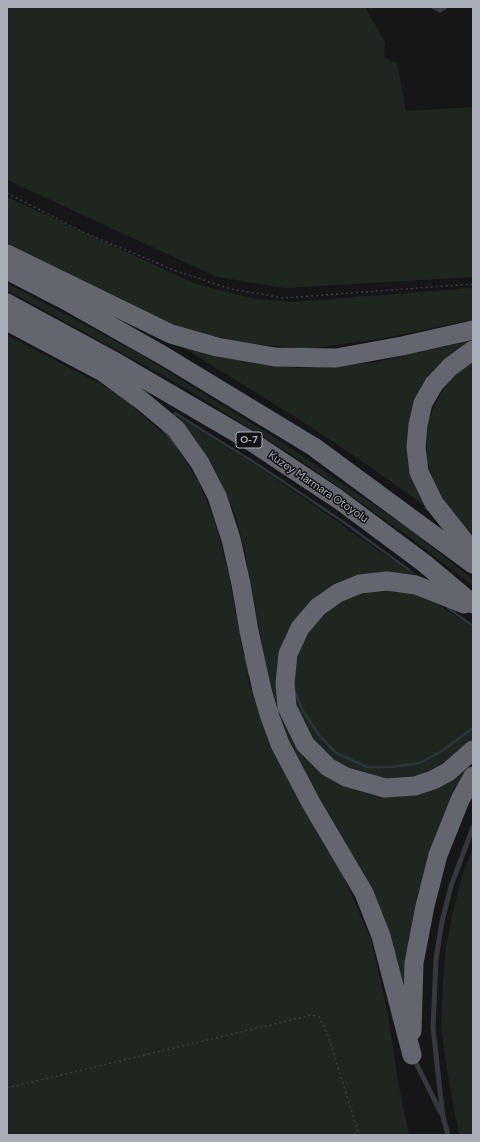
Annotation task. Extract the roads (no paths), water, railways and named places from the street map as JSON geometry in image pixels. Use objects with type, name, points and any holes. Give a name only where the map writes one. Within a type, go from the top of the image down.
[{"type":"highway","points":[[7,254],[171,334],[217,347],[275,357],[336,358],[402,346],[473,330]]},
{"type":"highway","name":"O-7","points":[[7,270],[65,300],[164,356],[314,447],[473,564]]},
{"type":"highway","name":"Kuzey Marmara Otoyolu","points":[[7,303],[112,360],[249,440],[338,500],[424,563],[473,604]]},
{"type":"highway","points":[[7,321],[103,372],[141,400],[176,429],[200,464],[217,496],[231,539],[241,584],[250,639],[270,717],[280,744],[364,893],[382,936],[412,1055]]},
{"type":"highway","points":[[473,350],[450,366],[434,384],[423,403],[418,425],[416,447],[419,472],[434,503],[473,552]]},
{"type":"highway","points":[[473,608],[416,585],[387,581],[360,584],[338,593],[318,607],[300,628],[288,654],[284,683],[287,707],[305,744],[328,768],[346,777],[385,788],[415,786],[433,780],[448,772],[473,750]]},
{"type":"highway","points":[[412,1055],[414,963],[425,906],[438,855],[460,800],[473,776]]},
{"type":"lane","points":[[434,7],[440,10],[445,7]]},
{"type":"lane","points":[[448,1135],[443,1117],[433,1028],[436,959],[442,922],[451,886],[473,828]]},
{"type":"lane","points":[[412,1055],[443,1117]]},
{"type":"waterway","points":[[174,418],[175,413],[260,466],[345,523],[409,570]]},
{"type":"waterway","points":[[163,430],[178,448]]},
{"type":"waterway","points":[[448,608],[473,626]]},
{"type":"waterway","points":[[245,657],[249,674]]},
{"type":"waterway","points":[[295,692],[303,711],[319,735],[336,753],[367,767],[391,767],[420,763],[442,751],[473,728]]}]
